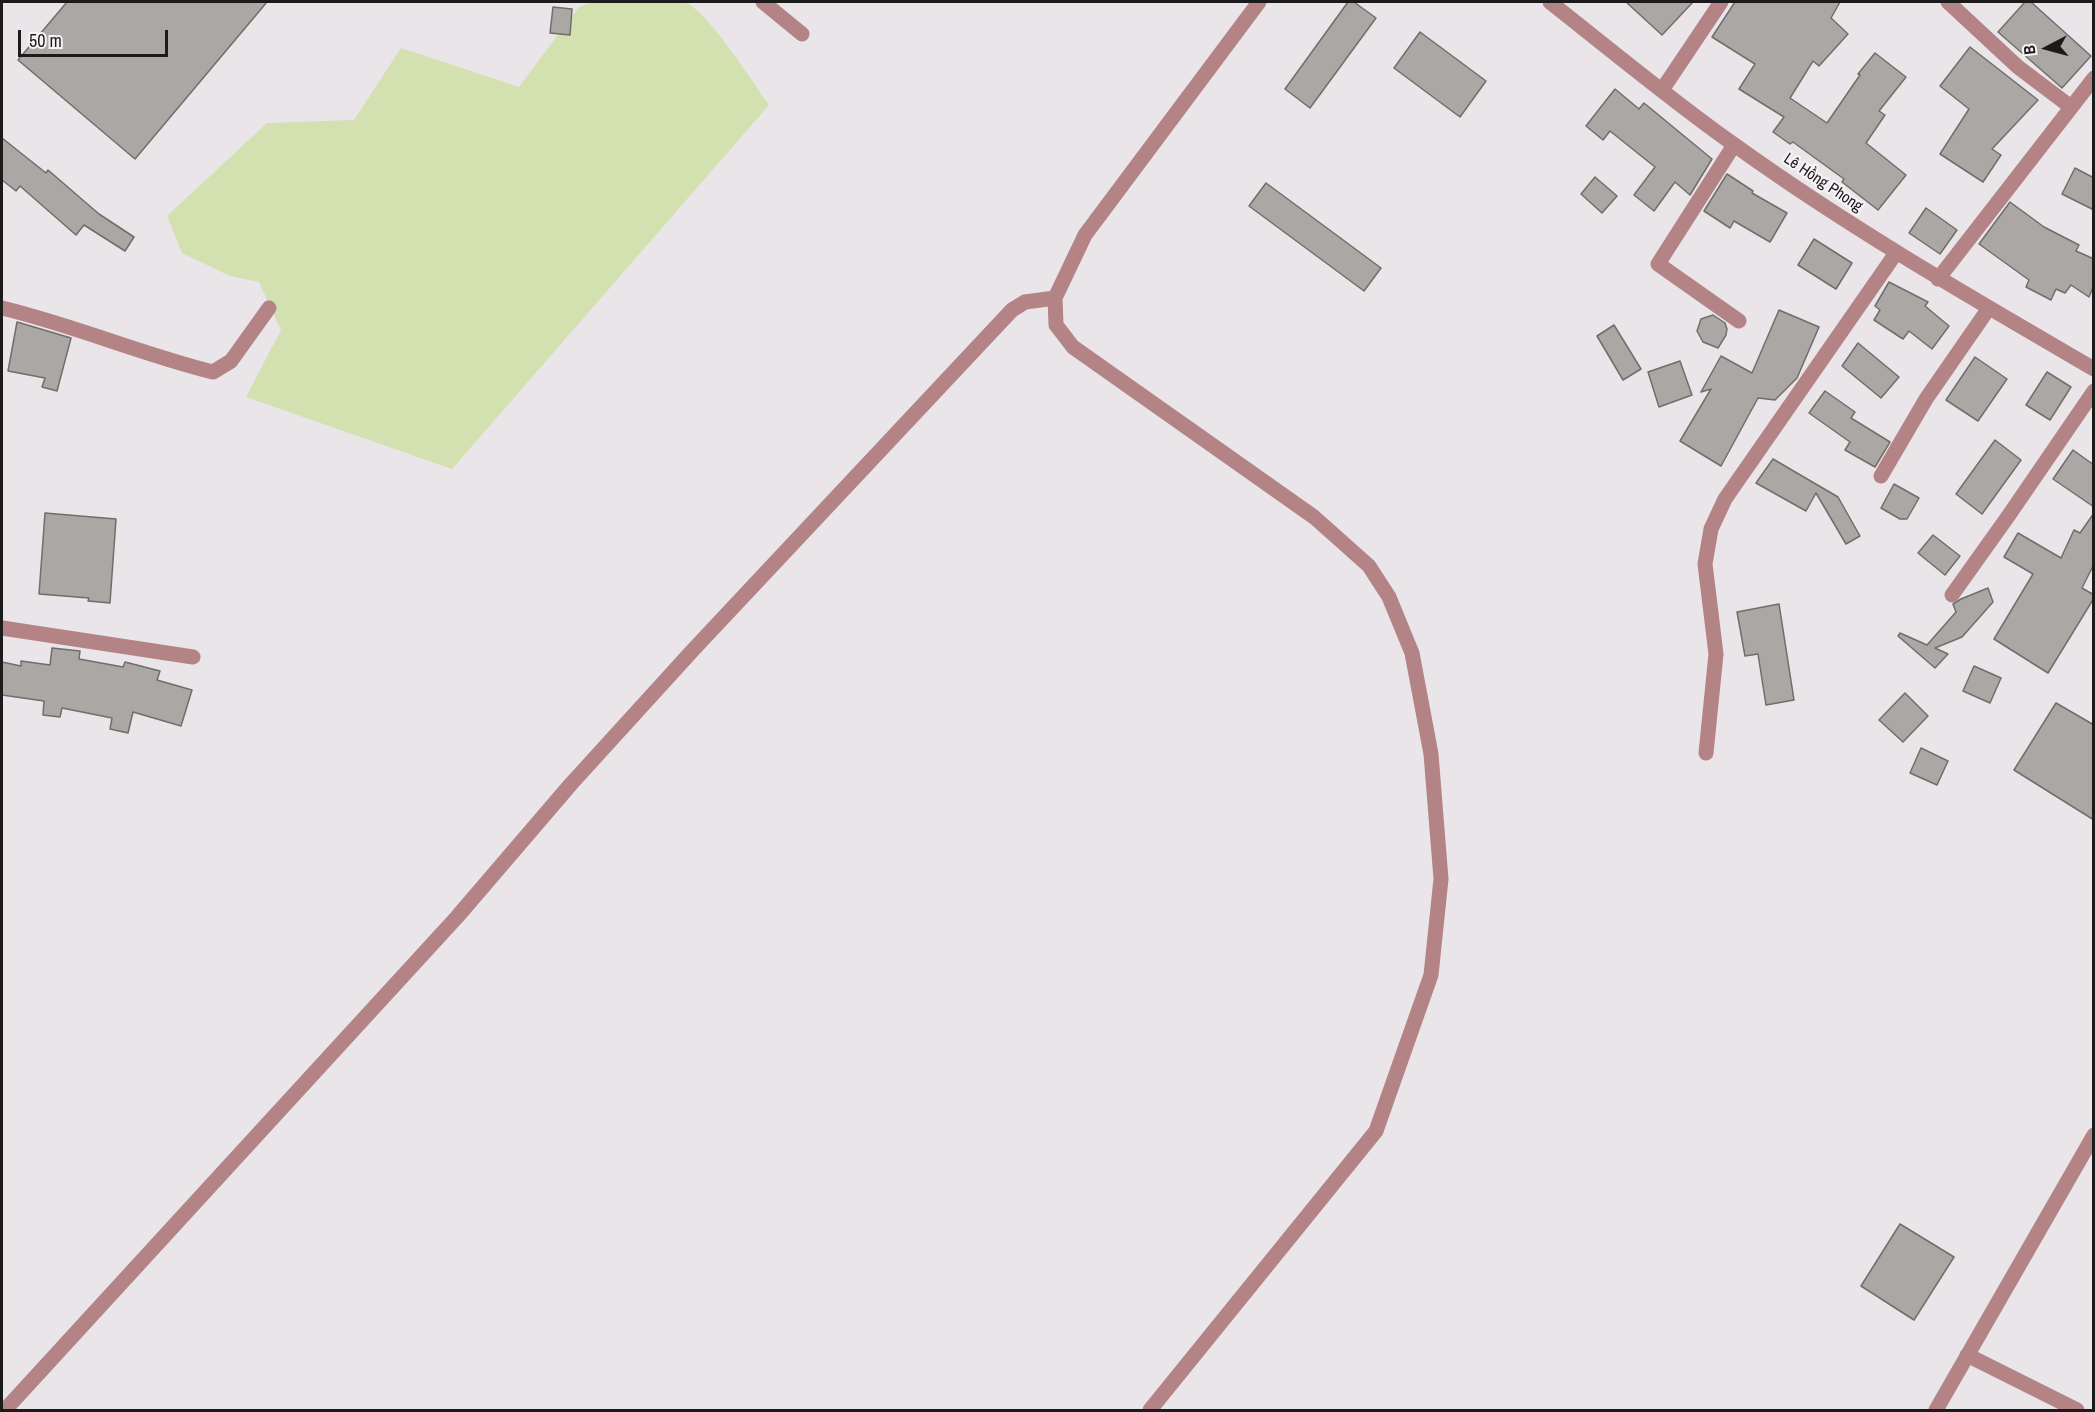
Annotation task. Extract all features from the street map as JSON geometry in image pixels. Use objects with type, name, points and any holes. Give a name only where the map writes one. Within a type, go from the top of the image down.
[{"type":"street","points":[[763,2],[802,34]]},
{"type":"street","points":[[1150,1410],[1376,1131],[1431,975],[1441,879],[1431,754],[1412,653],[1389,597],[1369,566],[1314,517],[1073,347],[1056,325],[1055,298],[1085,235],[1259,2]]},
{"type":"street","name":"Lê Hồng Phong","points":[[1550,2],[1734,145],[1896,253],[1989,308],[2092,362]]},
{"type":"street","points":[[1662,90],[1721,2]]},
{"type":"street","points":[[1948,2],[2018,67],[2071,107]]},
{"type":"street","points":[[1938,279],[2094,78]]},
{"type":"street","points":[[1734,145],[1658,264],[1739,321]]},
{"type":"street","points":[[1706,753],[1716,654],[1705,564],[1712,529],[1725,499],[1896,253]]},
{"type":"street","points":[[5,1410],[457,917],[571,784],[693,650],[988,335],[1012,310],[1025,302],[1055,298]]},
{"type":"street","points":[[2,308],[43,318],[138,351],[213,372],[231,361],[269,308]]},
{"type":"street","points":[[1881,476],[1926,399],[1989,308]]},
{"type":"street","points":[[1952,595],[2010,515],[2094,391]]},
{"type":"street","points":[[2,628],[193,657]]},
{"type":"street","points":[[1936,1410],[2094,1134]]},
{"type":"street","points":[[1967,1355],[2077,1410]]},
{"type":"green space","points":[[593,2],[685,2],[706,19],[718,33],[769,105],[452,469],[246,397],[281,330],[259,282],[230,276],[182,253],[167,216],[267,123],[354,120],[401,48],[519,87],[579,7]]},
{"type":"building","points":[[67,2],[267,2],[135,159],[18,60]]},
{"type":"building","points":[[1348,2],[1354,2],[1376,18],[1310,108],[1285,89]]},
{"type":"building","points":[[1626,2],[1693,2],[1662,35]]},
{"type":"building","points":[[1735,2],[1840,2],[1831,18],[1848,34],[1819,66],[1813,61],[1790,98],[1827,123],[1860,75],[1858,74],[1875,53],[1906,77],[1879,111],[1885,115],[1866,143],[1906,175],[1878,210],[1842,182],[1844,179],[1793,142],[1790,144],[1773,132],[1784,117],[1739,89],[1755,64],[1712,37]]},
{"type":"building","points":[[2025,2],[2031,2],[2091,56],[2062,88],[1998,32]]},
{"type":"building","points":[[553,7],[572,9],[570,35],[550,33]]},
{"type":"building","points":[[1420,32],[1486,81],[1460,117],[1394,68]]},
{"type":"building","points":[[1970,47],[2038,100],[1992,149],[2001,155],[1983,182],[1940,154],[1969,109],[1940,86]]},
{"type":"building","points":[[1615,89],[1639,109],[1644,103],[1712,159],[1690,195],[1675,182],[1654,211],[1634,195],[1655,167],[1610,131],[1603,140],[1586,126]]},
{"type":"building","points":[[2,138],[46,173],[48,170],[99,214],[134,237],[125,251],[84,225],[76,235],[20,186],[16,191],[2,180]]},
{"type":"building","points":[[2075,168],[2094,178],[2094,210],[2062,194]]},
{"type":"building","points":[[1727,174],[1753,191],[1752,193],[1787,213],[1770,242],[1734,221],[1730,228],[1704,211]]},
{"type":"building","points":[[1595,177],[1617,196],[1602,213],[1581,194]]},
{"type":"building","points":[[1266,183],[1381,268],[1364,291],[1249,206]]},
{"type":"building","points":[[2010,202],[2044,227],[2079,245],[2076,251],[2094,259],[2094,285],[2089,297],[2071,285],[2065,293],[2056,289],[2051,300],[2026,287],[2029,280],[1979,244]]},
{"type":"building","points":[[1926,208],[1957,230],[1940,254],[1909,233]]},
{"type":"building","points":[[1814,239],[1852,263],[1836,289],[1798,265]]},
{"type":"building","points":[[1889,282],[1928,302],[1925,306],[1949,326],[1932,349],[1909,331],[1903,339],[1874,320],[1880,310],[1875,306]]},
{"type":"building","points":[[1779,310],[1819,327],[1797,378],[1775,400],[1758,398],[1721,466],[1680,441],[1711,389],[1701,392],[1721,356],[1752,373]]},
{"type":"building","points":[[1713,315],[1725,323],[1727,329],[1718,348],[1703,342],[1697,331],[1701,319]]},
{"type":"building","points":[[17,322],[71,338],[57,391],[42,387],[45,378],[8,371]]},
{"type":"building","points":[[1614,325],[1641,369],[1623,380],[1597,336]]},
{"type":"building","points":[[1858,343],[1899,377],[1881,398],[1842,366]]},
{"type":"building","points":[[1975,357],[2007,379],[1978,421],[1946,400]]},
{"type":"building","points":[[1680,361],[1692,395],[1659,407],[1648,372]]},
{"type":"building","points":[[2047,372],[2071,387],[2050,420],[2026,405]]},
{"type":"building","points":[[1825,391],[1855,412],[1851,418],[1890,442],[1875,467],[1845,450],[1850,442],[1809,413]]},
{"type":"building","points":[[1995,440],[2021,460],[1982,514],[1956,494]]},
{"type":"building","points":[[2073,450],[2094,465],[2094,507],[2053,479]]},
{"type":"building","points":[[1773,459],[1838,497],[1860,536],[1846,544],[1816,493],[1806,511],[1756,483]]},
{"type":"building","points":[[1894,484],[1919,498],[1907,519],[1900,519],[1881,508]]},
{"type":"building","points":[[45,513],[116,519],[110,603],[88,601],[89,598],[39,594]]},
{"type":"building","points":[[2094,513],[2094,564],[2082,588],[2094,595],[2094,598],[2048,673],[1994,639],[2033,574],[2004,557],[2018,533],[2061,558],[2074,530],[2080,533]]},
{"type":"building","points":[[1933,535],[1960,556],[1945,575],[1918,553]]},
{"type":"building","points":[[1988,588],[1993,602],[1962,637],[1935,648],[1948,654],[1935,668],[1898,636],[1900,633],[1927,645],[1956,612],[1953,604]]},
{"type":"building","points":[[1779,604],[1794,700],[1766,705],[1758,654],[1745,656],[1737,612]]},
{"type":"building","points":[[52,648],[80,651],[79,659],[123,667],[125,662],[160,671],[157,680],[192,690],[181,726],[133,712],[128,733],[110,729],[112,718],[62,708],[60,717],[43,715],[44,701],[2,695],[2,662],[21,666],[21,661],[50,665]]},
{"type":"building","points":[[1974,666],[2001,678],[1990,703],[1963,691]]},
{"type":"building","points":[[1905,693],[1928,716],[1903,742],[1879,720]]},
{"type":"building","points":[[2056,703],[2094,725],[2094,820],[2014,770]]},
{"type":"building","points":[[1921,748],[1948,761],[1937,785],[1910,773]]},
{"type":"building","points":[[1900,1224],[1954,1257],[1914,1320],[1861,1286]]}]
